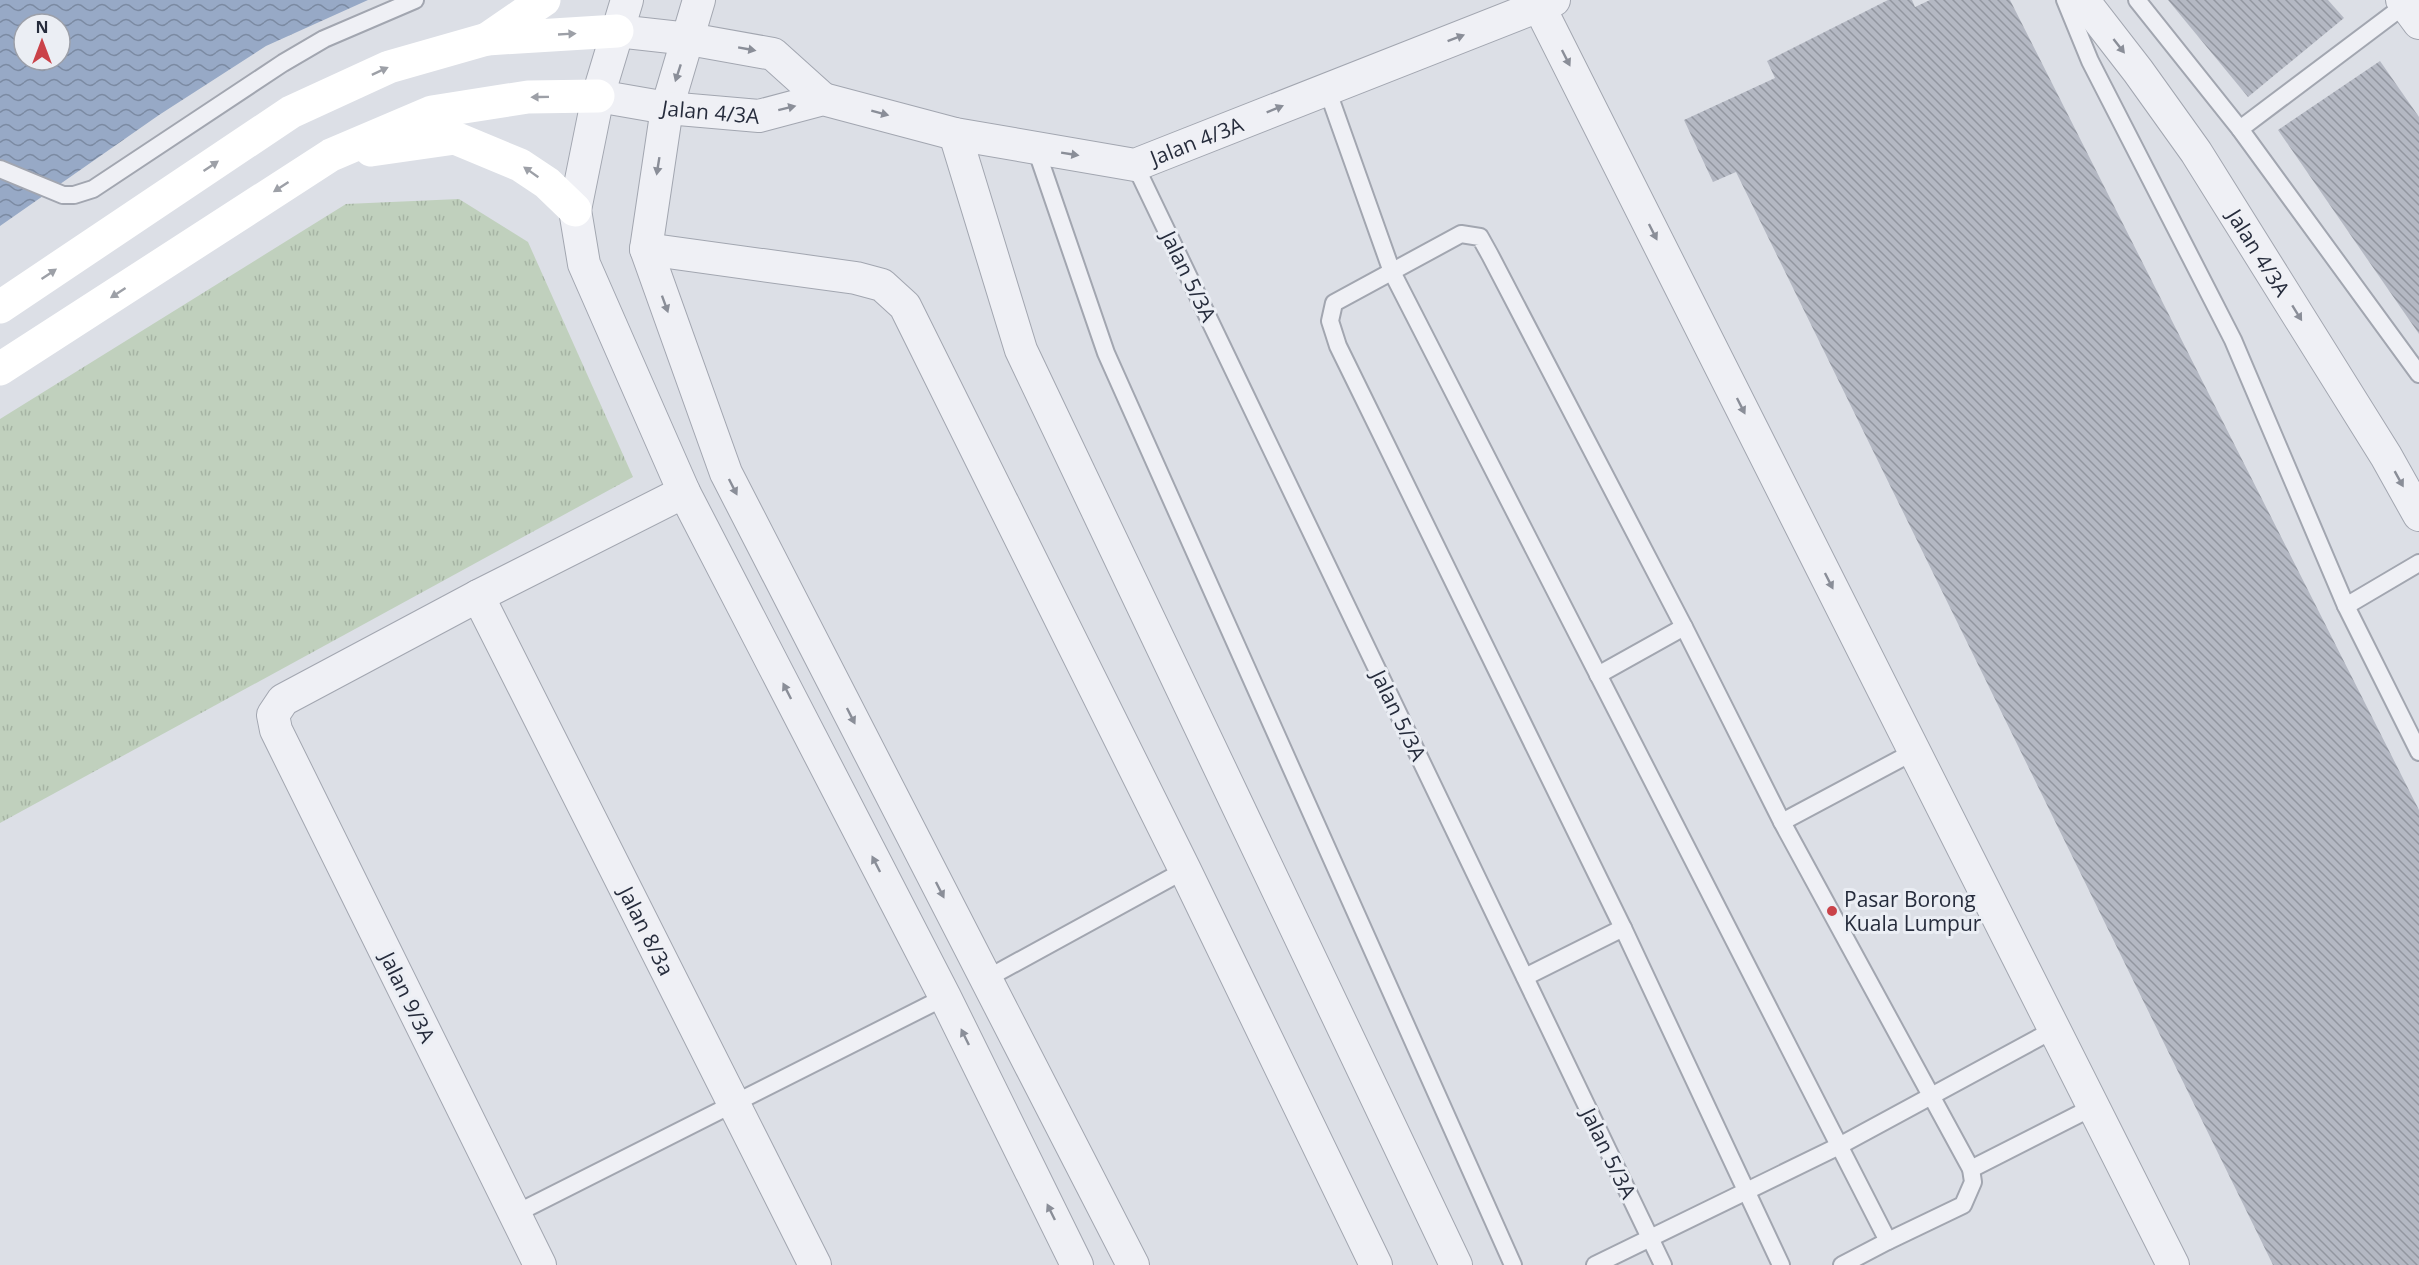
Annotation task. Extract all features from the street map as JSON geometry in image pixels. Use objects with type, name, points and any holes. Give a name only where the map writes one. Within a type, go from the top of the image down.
[{"type":"street","points":[[488,39],[544,0]]},
{"type":"street","points":[[627,0],[598,96],[575,210],[584,264],[684,492],[945,997],[1077,1265]]},
{"type":"street","points":[[699,0],[667,108],[646,249],[726,473],[1133,1265]]},
{"type":"street","name":"Jalan 4/3A","points":[[2083,0],[2138,70],[2196,152],[2386,456],[2419,515]]},
{"type":"street","points":[[1547,3],[1915,751],[2173,1265]]},
{"type":"street","name":"Jalan 4/3A","points":[[617,31],[689,39],[773,54],[823,99],[955,134],[1136,165],[1547,3]]},
{"type":"street","points":[[0,307],[291,112],[389,67],[488,39],[617,31]]},
{"type":"street","points":[[0,369],[331,155],[432,112],[528,97],[598,96]]},
{"type":"street","name":"Jalan 4/3A","points":[[598,96],[667,108],[759,116],[823,99]]},
{"type":"street","points":[[955,134],[1021,350],[1456,1265]]},
{"type":"street","points":[[331,155],[455,138],[520,165],[547,183],[575,210]]},
{"type":"street","points":[[646,249],[856,278],[882,285],[905,306],[1185,870],[1376,1265]]},
{"type":"street","points":[[478,596],[684,492]]},
{"type":"street","name":"Jalan 9/3A","points":[[478,596],[283,700],[273,715],[276,730],[540,1265]]},
{"type":"street","name":"Jalan 8/3a","points":[[478,596],[815,1265]]},
{"type":"lane","points":[[0,169],[63,195],[84,193],[283,63],[324,39],[415,0]]},
{"type":"lane","points":[[2065,0],[2090,61],[2233,340],[2346,606],[2419,752]]},
{"type":"lane","points":[[2137,0],[2241,129],[2419,374]]},
{"type":"lane","points":[[2241,129],[2409,7]]},
{"type":"lane","points":[[1327,89],[1392,272],[1888,1241]]},
{"type":"lane","points":[[1036,149],[1106,353],[1513,1265]]},
{"type":"lane","name":"Jalan 5/3A","points":[[1136,165],[1663,1265]]},
{"type":"lane","points":[[1781,1265],[1623,928],[1338,346],[1330,321],[1334,303],[1461,234],[1480,237],[1684,627],[1782,822],[1971,1169],[1973,1182],[1963,1204],[1842,1265]]},
{"type":"lane","points":[[2346,606],[2419,563]]},
{"type":"lane","points":[[1598,675],[1684,627]]},
{"type":"lane","points":[[1782,822],[1915,751]]},
{"type":"lane","points":[[986,978],[1185,870]]},
{"type":"lane","points":[[1525,977],[1623,928]]},
{"type":"lane","points":[[515,1214],[945,997]]},
{"type":"lane","points":[[1596,1265],[1839,1146],[2055,1029]]},
{"type":"lane","points":[[1971,1169],[2093,1107]]},
{"type":"green space","points":[[459,199],[528,242],[633,477],[0,823],[0,419],[346,204]]},
{"type":"water","points":[[0,0],[368,0],[266,46],[159,115],[0,226]]},
{"type":"building","points":[[1888,0],[1912,0],[1915,7],[1930,0],[2010,0],[2419,810],[2419,1265],[2273,1265],[1736,172],[1713,182],[1684,120],[1775,78],[1767,61]]},
{"type":"building","points":[[2168,0],[2328,0],[2344,18],[2248,97]]},
{"type":"building","points":[[2380,61],[2419,117],[2419,334],[2278,130]]},
{"type":"place","name":"Pasar Borong Kuala Lumpur","points":[[1832,911]]}]
